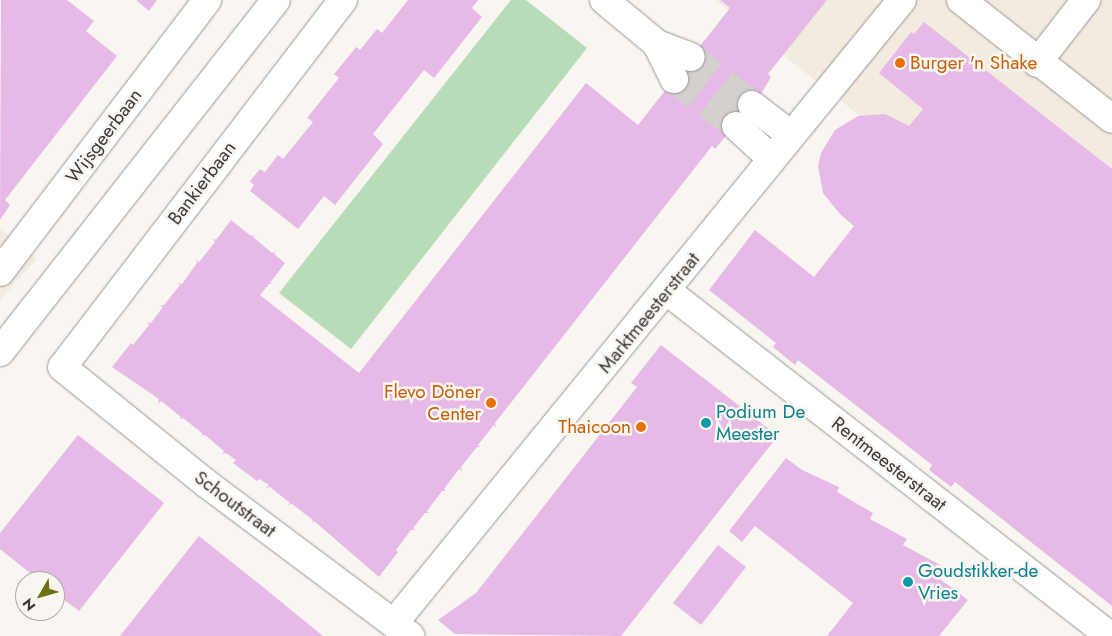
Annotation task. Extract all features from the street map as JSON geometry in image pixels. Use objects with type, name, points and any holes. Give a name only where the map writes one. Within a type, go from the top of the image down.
[{"type":"street","name":"Wijsgeerbaan","points":[[0,272],[207,0]]},
{"type":"street","points":[[0,352],[276,0]]},
{"type":"street","name":"Bankierbaan","points":[[62,367],[342,0]]},
{"type":"street","points":[[604,0],[657,44],[691,57]]},
{"type":"street","name":"Marktmeesterstraat","points":[[402,630],[667,291],[791,135],[902,0]]},
{"type":"street","points":[[961,0],[1037,63],[1112,119]]},
{"type":"street","points":[[1037,63],[1086,0]]},
{"type":"street","points":[[657,44],[674,79]]},
{"type":"street","points":[[752,104],[791,135]]},
{"type":"street","points":[[736,126],[772,159]]},
{"type":"street","name":"Rentmeesterstraat","points":[[667,291],[1110,636]]},
{"type":"street","name":"Schoutstraat","points":[[62,367],[207,484],[402,630]]},
{"type":"shaded area","points":[[716,0],[1112,0],[1112,315],[759,36]]},
{"type":"shaded area","points":[[0,228],[37,259],[0,300]]},
{"type":"green space","points":[[511,0],[526,0],[587,48],[351,349],[279,293]]},
{"type":"building","points":[[1,0],[67,0],[94,21],[86,31],[117,56],[5,200],[10,205],[0,220]]},
{"type":"building","points":[[136,0],[157,0],[149,11]]},
{"type":"building","points":[[408,0],[478,0],[472,8],[482,17],[434,78],[424,70],[373,134],[383,144],[335,205],[324,196],[298,229],[250,191],[254,185],[250,181],[260,169],[265,172],[278,155],[283,159],[313,122],[307,118],[339,78],[334,74],[356,47],[360,50],[377,29],[382,33]]},
{"type":"building","points":[[720,0],[827,0],[768,74],[771,77],[761,94],[715,149],[712,146],[495,423],[496,428],[494,425],[478,445],[480,447],[477,447],[461,467],[462,471],[459,469],[444,489],[446,491],[442,491],[427,511],[429,513],[425,513],[413,528],[415,530],[411,530],[396,550],[398,552],[379,577],[314,521],[312,524],[313,520],[292,504],[288,505],[290,503],[270,487],[266,488],[269,485],[259,479],[257,481],[233,463],[236,460],[226,453],[222,454],[224,451],[205,435],[201,436],[203,434],[183,418],[179,419],[181,417],[161,401],[158,404],[159,399],[112,367],[131,343],[133,345],[149,325],[147,322],[151,323],[163,307],[160,305],[164,305],[180,285],[177,283],[182,284],[197,263],[196,260],[199,262],[215,242],[213,238],[216,240],[231,220],[251,236],[255,235],[253,237],[272,253],[276,251],[274,254],[285,263],[270,283],[273,284],[269,284],[260,295],[359,373],[586,83],[638,125],[730,8]]},
{"type":"building","points":[[924,22],[1112,169],[1112,606],[955,482],[951,487],[929,470],[932,465],[798,360],[795,365],[773,347],[776,343],[709,290],[755,230],[814,277],[854,226],[840,214],[823,193],[818,166],[821,153],[835,130],[858,116],[885,114],[909,126],[923,109],[879,73],[911,32],[914,34]]},
{"type":"building","points":[[661,345],[773,432],[768,438],[773,442],[621,636],[455,634],[438,620],[476,593],[637,387],[631,383]]},
{"type":"building","points":[[78,435],[164,503],[79,611],[65,600],[65,571],[28,571],[0,549],[0,533]]},
{"type":"building","points":[[786,458],[802,470],[839,487],[837,492],[873,513],[870,519],[907,539],[903,545],[942,566],[936,565],[932,573],[968,600],[939,636],[827,636],[853,603],[755,526],[742,542],[729,531]]},
{"type":"building","points":[[199,536],[258,583],[323,636],[120,636]]},
{"type":"building","points":[[718,545],[746,567],[701,625],[673,603]]},
{"type":"tunnel","points":[[691,57],[752,105]]},
{"type":"tunnel","points":[[674,79],[736,126]]},
{"type":"place","name":"Burger 'n Shake","points":[[900,63]]},
{"type":"place","name":"Flevo Döner Center","points":[[491,403]]},
{"type":"place","name":"Podium De Meester","points":[[706,423]]},
{"type":"place","name":"Thaicoon","points":[[641,427]]},
{"type":"place","name":"Goudstikker-de Vries","points":[[908,582]]}]
